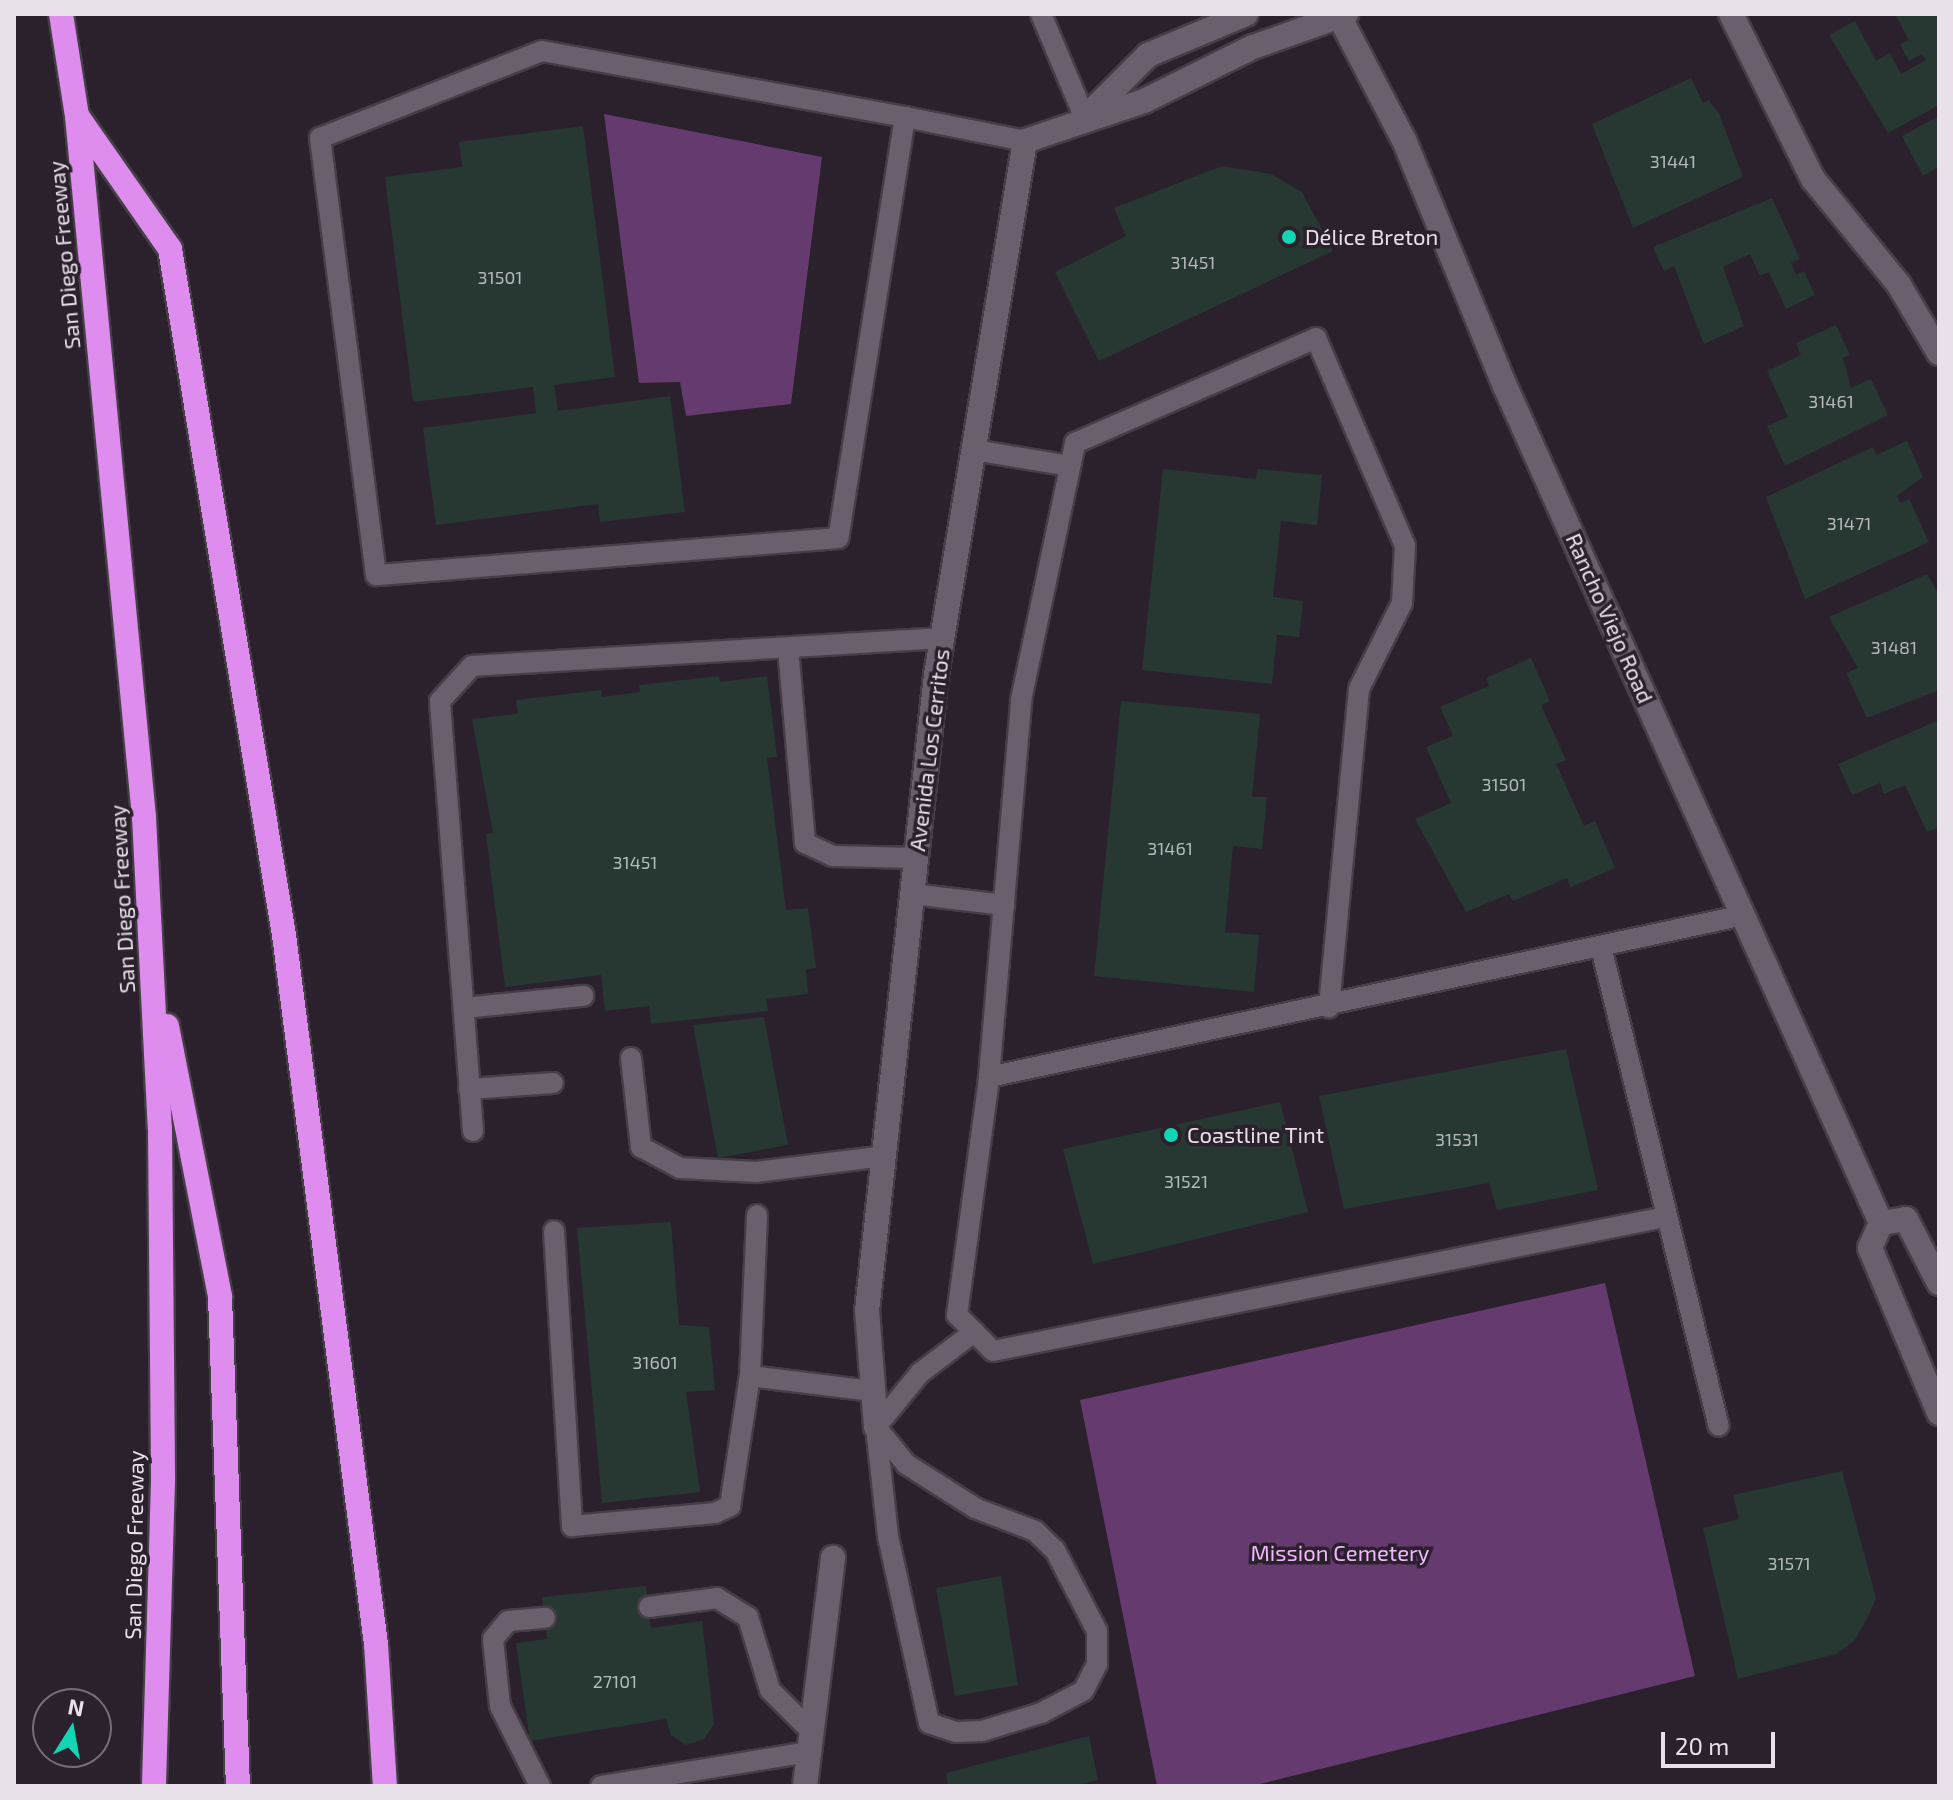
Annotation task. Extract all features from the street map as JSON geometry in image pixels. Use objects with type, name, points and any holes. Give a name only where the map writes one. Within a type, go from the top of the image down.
[{"type":"highway","name":"San Diego Freeway","points":[[61,14],[77,116],[144,817],[160,1128],[163,1481],[154,1786]]},
{"type":"highway","points":[[77,116],[170,249],[284,935],[376,1644],[385,1786]]},
{"type":"highway","points":[[150,939],[220,1297],[238,1786]]},
{"type":"street","points":[[1085,118],[1148,55],[1246,14]]},
{"type":"street","points":[[1731,14],[1813,179],[1899,285],[1939,353]]},
{"type":"street","points":[[1025,141],[1085,118],[1144,101],[1253,47],[1341,15]]},
{"type":"street","name":"Rancho Viejo Road","points":[[1341,15],[1404,140],[1505,386],[1881,1223]]},
{"type":"street","name":"Avenida Los Cerritos","points":[[876,1427],[867,1311],[916,858],[942,638],[1025,141]]},
{"type":"street","points":[[1939,1283],[1906,1219],[1881,1223],[1870,1248],[1939,1413]]},
{"type":"street","points":[[805,1786],[833,1558]]},
{"type":"lane","points":[[1041,14],[1085,118]]},
{"type":"lane","points":[[905,117],[838,538],[376,575],[320,138],[542,51],[905,117],[1025,141]]},
{"type":"lane","points":[[1329,1008],[1359,689],[1402,603],[1405,546],[1316,338],[1075,443],[1021,700],[989,1077],[957,1315],[993,1351],[1665,1217]]},
{"type":"lane","points":[[974,450],[1070,466]]},
{"type":"lane","points":[[473,1131],[440,701],[472,666],[942,638]]},
{"type":"lane","points":[[788,648],[805,843],[833,856],[916,858]]},
{"type":"lane","points":[[912,894],[1004,905]]},
{"type":"lane","points":[[989,1077],[1329,1008],[1744,915]]},
{"type":"lane","points":[[1601,947],[1665,1217],[1719,1426]]},
{"type":"lane","points":[[464,1008],[583,996]]},
{"type":"lane","points":[[631,1058],[641,1147],[680,1168],[756,1172],[884,1156]]},
{"type":"lane","points":[[469,1089],[553,1083]]},
{"type":"lane","points":[[554,1231],[572,1526],[715,1513],[730,1506],[750,1376],[757,1215]]},
{"type":"lane","points":[[876,1427],[906,1464],[975,1508],[1035,1531],[1055,1550],[1097,1631],[1097,1664],[1083,1691],[1041,1713],[982,1731],[956,1732],[929,1723],[888,1536],[876,1427],[920,1373],[974,1332]]},
{"type":"lane","points":[[750,1376],[873,1391]]},
{"type":"lane","points":[[601,1786],[810,1742],[770,1690],[748,1617],[717,1598],[649,1607]]},
{"type":"lane","points":[[540,1786],[500,1706],[493,1639],[508,1621],[545,1618]]},
{"type":"green space","points":[[604,114],[822,157],[791,404],[686,416],[680,382],[639,383]]},
{"type":"green space","name":"Mission Cemetery","points":[[1605,1283],[1695,1676],[1252,1786],[1157,1786],[1080,1400]]},
{"type":"building","points":[[1895,14],[1939,14],[1939,105],[1888,133],[1829,35],[1855,21],[1876,61],[1890,53],[1901,74],[1926,60],[1922,54],[1909,61],[1900,44],[1909,40]]},
{"type":"building","points":[[1691,78],[1703,103],[1709,100],[1719,114],[1743,177],[1633,228],[1592,124]]},
{"type":"building","points":[[1939,116],[1939,167],[1923,176],[1902,136]]},
{"type":"building","points":[[583,126],[615,377],[554,385],[558,411],[670,396],[685,512],[600,522],[598,504],[436,525],[423,428],[536,413],[533,387],[413,402],[385,177],[462,167],[459,142]]},
{"type":"building","points":[[1222,166],[1271,174],[1302,192],[1333,251],[1099,361],[1055,272],[1126,236],[1114,208]]},
{"type":"building","points":[[1772,198],[1800,259],[1791,263],[1796,275],[1804,271],[1815,295],[1786,309],[1769,272],[1760,276],[1750,254],[1723,267],[1744,326],[1704,344],[1674,266],[1664,271],[1653,247]]},
{"type":"building","points":[[1836,325],[1850,355],[1843,358],[1851,388],[1871,379],[1888,415],[1785,466],[1767,426],[1788,417],[1767,371],[1801,355],[1796,343]]},
{"type":"building","points":[[1907,441],[1923,477],[1897,496],[1900,503],[1909,499],[1929,542],[1805,599],[1766,497],[1873,447],[1876,455]]},
{"type":"building","points":[[1163,469],[1256,479],[1257,469],[1322,475],[1317,525],[1281,521],[1273,597],[1303,601],[1299,637],[1277,635],[1272,684],[1142,670]]},
{"type":"building","points":[[1927,574],[1939,595],[1939,690],[1867,718],[1846,673],[1858,668],[1829,617]]},
{"type":"building","points":[[1531,658],[1550,701],[1541,705],[1566,760],[1556,764],[1584,826],[1595,821],[1615,868],[1571,887],[1567,878],[1513,901],[1509,894],[1466,912],[1415,819],[1451,803],[1426,747],[1453,736],[1440,707],[1489,686],[1486,678]]},
{"type":"building","points":[[719,676],[720,682],[767,676],[777,757],[767,758],[786,910],[808,908],[816,968],[806,969],[808,994],[766,999],[768,1011],[651,1024],[649,1006],[605,1011],[601,975],[505,987],[486,834],[493,833],[472,719],[518,714],[516,700],[601,690],[602,697],[640,692],[639,685]]},
{"type":"building","points":[[1121,701],[1260,714],[1252,797],[1267,797],[1262,849],[1233,846],[1225,932],[1259,935],[1254,992],[1094,976]]},
{"type":"building","points":[[1939,720],[1939,827],[1927,832],[1905,785],[1884,794],[1880,783],[1852,795],[1838,764]]},
{"type":"building","points":[[764,1017],[788,1145],[718,1158],[693,1025]]},
{"type":"building","points":[[1566,1049],[1598,1190],[1497,1210],[1489,1183],[1344,1209],[1319,1096]]},
{"type":"building","points":[[1280,1102],[1308,1212],[1093,1264],[1063,1149]]},
{"type":"building","points":[[671,1222],[679,1325],[709,1327],[715,1390],[686,1392],[700,1492],[602,1503],[577,1228]]},
{"type":"building","points":[[1842,1471],[1876,1598],[1867,1619],[1854,1641],[1836,1654],[1738,1679],[1703,1528],[1739,1519],[1733,1495]]},
{"type":"building","points":[[1001,1576],[1018,1685],[955,1696],[936,1588]]},
{"type":"building","points":[[646,1586],[651,1628],[702,1621],[714,1724],[704,1739],[686,1745],[671,1735],[666,1719],[530,1741],[516,1643],[547,1639],[542,1597]]},
{"type":"building","points":[[1089,1736],[1098,1780],[1074,1786],[948,1786],[946,1773]]},
{"type":"place","name":"Délice Breton","points":[[1289,237]]},
{"type":"place","name":"Coastline Tint","points":[[1171,1135]]}]
